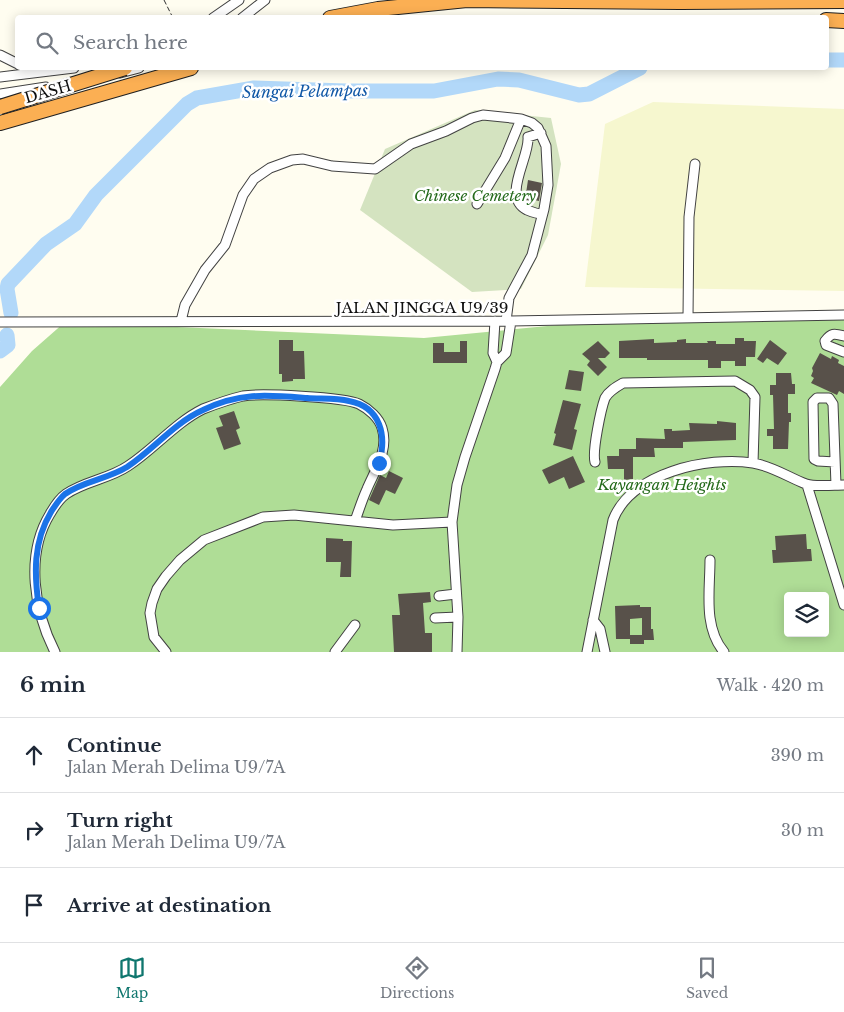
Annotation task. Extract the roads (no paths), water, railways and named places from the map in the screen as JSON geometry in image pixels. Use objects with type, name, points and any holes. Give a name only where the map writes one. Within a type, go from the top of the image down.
[{"type":"highway","points":[[348,15],[467,0],[844,1]]},
{"type":"highway","points":[[829,20],[844,20]]},
{"type":"highway","name":"DASH","points":[[0,107],[119,70]]},
{"type":"highway","name":"DASH","points":[[0,124],[184,70]]},
{"type":"street","points":[[217,15],[239,0]]},
{"type":"street","points":[[246,15],[265,0]]},
{"type":"street","points":[[0,55],[15,62]]},
{"type":"street","points":[[0,77],[26,70]]},
{"type":"street","points":[[0,94],[72,84],[131,70]]},
{"type":"street","points":[[181,321],[185,305],[201,277],[225,245],[243,195],[254,179],[270,168],[292,160],[303,159],[332,166],[375,169],[411,144],[483,115],[521,119],[532,123],[538,128],[546,146],[548,185],[542,214],[532,255],[509,298],[506,353],[497,362],[457,485],[452,522],[458,617],[457,652]]},
{"type":"street","points":[[477,204],[505,158],[521,119]]},
{"type":"street","points":[[541,133],[528,137],[529,142],[520,167],[517,200],[520,206],[542,214]]},
{"type":"street","points":[[688,318],[689,217],[695,164]]},
{"type":"street","points":[[841,315],[840,335],[829,335],[825,344],[844,352]]},
{"type":"street","name":"JALAN JINGGA U9/39","points":[[0,322],[509,321],[841,315]]},
{"type":"street","points":[[495,321],[493,353],[497,362]]},
{"type":"street","points":[[595,462],[593,451],[606,398],[614,388],[624,383],[735,381],[750,390],[754,397],[753,463]]},
{"type":"street","points":[[55,652],[39,608],[35,563],[38,541],[44,524],[55,504],[78,487],[114,474],[128,466],[184,421],[202,410],[243,396],[260,395],[350,401],[371,411],[382,427],[383,451],[354,521]]},
{"type":"street","points":[[587,652],[613,520],[617,508],[631,493],[651,481],[697,463],[716,462],[753,463],[778,471],[808,485],[840,485],[835,462],[833,404],[829,398],[817,398],[813,402],[814,459],[818,462],[835,462]]},
{"type":"street","points":[[808,485],[844,605]]},
{"type":"street","points":[[166,652],[154,637],[150,612],[152,603],[157,589],[166,576],[180,560],[204,540],[263,517],[294,516],[393,525],[452,522]]},
{"type":"street","points":[[710,560],[710,621],[718,644],[724,652]]},
{"type":"street","points":[[440,596],[456,594]]},
{"type":"street","points":[[435,618],[458,617]]},
{"type":"street","points":[[593,620],[600,629],[605,652]]},
{"type":"street","points":[[335,652],[355,625]]},
{"type":"waterway","name":"Sungai Pelampas","points":[[829,60],[844,60]]},
{"type":"waterway","name":"Sungai Pelampas","points":[[11,313],[7,289],[8,284],[46,244],[75,224],[96,195],[187,104],[197,98],[254,88],[434,91],[498,79],[519,80],[579,95],[589,94],[636,70]]},
{"type":"waterway","name":"Sungai Pelampas","points":[[0,351],[8,345],[7,335]]},
{"type":"park label","name":"Chinese Cemetery","points":[[475,196]]},
{"type":"park label","name":"Kayangan Heights","points":[[662,485]]}]
